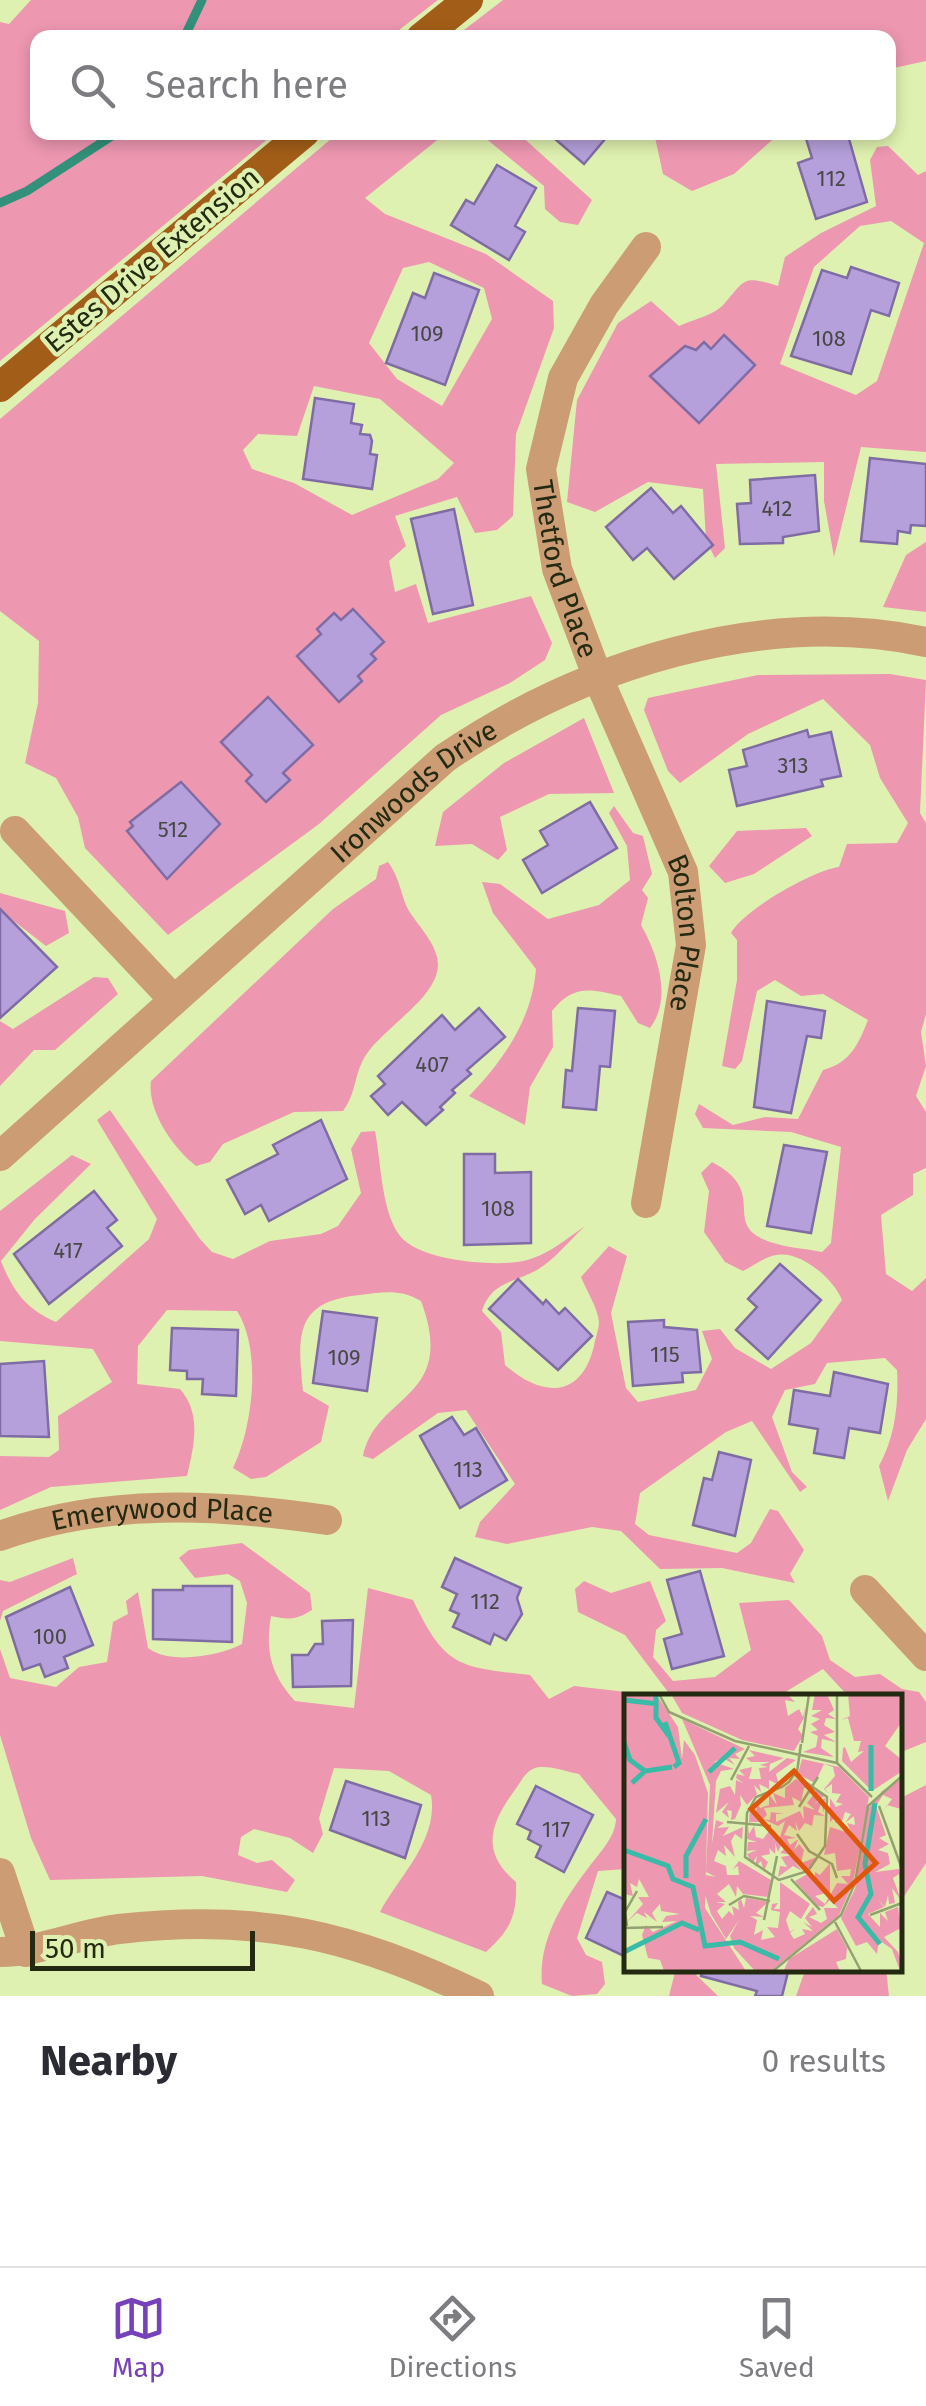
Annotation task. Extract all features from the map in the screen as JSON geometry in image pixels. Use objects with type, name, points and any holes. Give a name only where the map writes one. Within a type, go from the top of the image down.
[{"type":"main road","points":[[432,30],[468,0]]},
{"type":"main road","name":"Estes Drive Extension","points":[[0,387],[295,140]]},
{"type":"street","name":"Thetford Place","points":[[598,678],[557,569],[542,469],[563,378],[604,305],[646,247]]},
{"type":"street","name":"Ironwoods Drive","points":[[0,1156],[445,758],[528,707],[598,678],[698,646],[774,634],[824,632],[926,642]]},
{"type":"street","name":"Bolton Place","points":[[598,678],[683,872],[691,946],[646,1203]]},
{"type":"street","points":[[16,830],[174,1000]]},
{"type":"street","name":"Emerywood Place","points":[[0,1536],[152,1506],[263,1511],[327,1520]]},
{"type":"street","points":[[865,1590],[926,1656]]},
{"type":"street","points":[[0,1873],[13,1952],[0,1976]]},
{"type":"street","points":[[13,1952],[95,1932],[171,1923],[267,1928],[317,1933],[388,1954],[479,1996]]},
{"type":"shaded area","points":[[31,0],[438,0],[399,30],[30,30],[30,140],[267,140],[0,361],[0,22],[9,24]]},
{"type":"shaded area","points":[[503,0],[926,0],[926,61],[896,67],[896,30],[464,30]]},
{"type":"shaded area","points":[[330,140],[437,140],[365,198],[385,214],[486,254],[553,301],[554,328],[516,434],[513,516],[497,530],[475,533],[457,497],[395,516],[406,546],[389,561],[395,592],[416,584],[428,623],[531,596],[552,643],[545,660],[510,683],[441,715],[319,824],[168,935],[85,848],[78,817],[56,778],[25,763],[38,703],[39,641],[0,611],[0,419]],"holes":[[[429,262],[484,288],[492,319],[442,406],[397,379],[369,343],[403,268]],[[314,386],[380,399],[454,463],[438,479],[352,515],[294,483],[252,469],[243,450],[258,434],[297,436]]]},
{"type":"shaded area","points":[[488,140],[526,140],[592,200],[578,225],[560,222],[545,209],[544,186]]},
{"type":"shaded area","points":[[656,140],[772,140],[734,174],[692,191],[663,174]]},
{"type":"shaded area","points":[[888,146],[918,175],[926,171],[926,452],[861,447],[834,557],[824,501],[824,462],[716,464],[725,548],[715,558],[706,540],[703,489],[648,482],[595,512],[567,502],[577,400],[618,323],[651,301],[679,326],[720,308],[746,282],[778,286],[785,257],[821,233],[876,206],[870,160],[877,147]],"holes":[[[891,221],[924,243],[877,381],[856,395],[780,364],[814,267],[860,226]]]},
{"type":"shaded area","points":[[926,542],[926,612],[883,607],[906,555]]},
{"type":"shaded area","points":[[890,674],[926,680],[920,813],[926,823],[926,1014],[921,1032],[926,1066],[916,1096],[926,1112],[926,1168],[913,1174],[913,1195],[881,1215],[886,1274],[912,1291],[926,1278],[926,1419],[907,1450],[888,1501],[879,1466],[892,1432],[897,1370],[885,1358],[827,1363],[815,1384],[785,1390],[772,1417],[792,1472],[807,1487],[800,1492],[752,1421],[726,1432],[640,1493],[635,1524],[649,1535],[737,1553],[751,1543],[770,1509],[778,1511],[804,1550],[790,1574],[795,1583],[722,1568],[660,1569],[621,1531],[592,1527],[507,1544],[475,1537],[480,1522],[515,1484],[466,1410],[438,1413],[373,1459],[363,1456],[371,1435],[411,1392],[429,1358],[430,1334],[421,1301],[384,1292],[339,1299],[312,1313],[301,1338],[301,1371],[303,1391],[329,1406],[321,1442],[266,1477],[251,1479],[233,1468],[246,1432],[252,1389],[250,1346],[237,1311],[167,1310],[138,1346],[137,1384],[180,1389],[187,1399],[194,1431],[187,1476],[51,1487],[0,1510],[0,1456],[49,1457],[59,1450],[58,1416],[112,1382],[93,1349],[0,1341],[0,1211],[72,1155],[91,1164],[35,1219],[1,1261],[22,1298],[56,1322],[149,1239],[157,1219],[97,1120],[110,1110],[200,1239],[212,1252],[233,1259],[270,1241],[321,1234],[338,1226],[361,1193],[351,1149],[361,1132],[375,1131],[385,1200],[394,1226],[400,1236],[422,1251],[472,1262],[517,1262],[545,1253],[585,1226],[543,1266],[497,1289],[482,1311],[501,1332],[505,1365],[532,1383],[558,1388],[570,1384],[588,1364],[599,1322],[581,1277],[609,1246],[627,1256],[611,1313],[626,1388],[638,1402],[696,1390],[712,1359],[702,1331],[720,1329],[735,1348],[771,1369],[811,1343],[842,1300],[838,1292],[823,1274],[793,1256],[772,1256],[743,1271],[725,1262],[704,1232],[709,1191],[701,1173],[712,1162],[738,1183],[746,1222],[759,1237],[822,1252],[831,1243],[841,1147],[791,1132],[703,1128],[695,1114],[699,1104],[733,1125],[765,1117],[798,1119],[823,1070],[840,1063],[852,1052],[868,1020],[823,994],[801,996],[775,980],[757,991],[742,1061],[735,1069],[722,1066],[737,980],[737,940],[731,933],[749,913],[780,892],[839,867],[847,844],[897,843],[908,823],[880,778],[870,745],[823,699],[748,734],[680,783],[668,771],[644,710],[648,698],[758,675]]},
{"type":"shaded area","points":[[584,718],[614,793],[549,794],[500,817],[507,850],[498,860],[472,844],[435,846],[443,812],[504,763]]},
{"type":"shaded area","points":[[614,806],[633,833],[643,836],[652,874],[642,890],[648,898],[641,925],[657,962],[661,1003],[650,1028],[638,1023],[621,996],[583,991],[560,1002],[552,1011],[553,1047],[530,1087],[525,1125],[469,1096],[514,1038],[529,1005],[536,969],[493,913],[482,882],[500,884],[548,919],[599,905],[630,880],[627,846],[609,813]]},
{"type":"shaded area","points":[[806,828],[812,836],[754,874],[725,883],[709,866],[737,831]]},
{"type":"shaded area","points":[[388,862],[409,911],[437,958],[435,978],[428,991],[369,1050],[343,1111],[294,1112],[223,1144],[210,1162],[196,1166],[163,1128],[153,1104],[151,1081],[333,909],[376,879],[379,866]]},
{"type":"shaded area","points":[[0,893],[65,911],[69,933],[46,946],[6,915],[0,920]]},
{"type":"shaded area","points":[[94,977],[108,978],[118,994],[55,1050],[34,1050],[0,1086],[0,1021],[13,1029]]},
{"type":"shaded area","points":[[242,1543],[310,1593],[312,1610],[292,1618],[271,1616],[272,1662],[280,1682],[295,1701],[354,1708],[368,1588],[413,1600],[435,1639],[456,1660],[530,1675],[549,1699],[574,1686],[628,1694],[624,1694],[624,1869],[598,1871],[577,1938],[586,1955],[602,1962],[605,1984],[597,1994],[572,1996],[542,1984],[544,1952],[554,1922],[610,1839],[616,1819],[579,1774],[555,1768],[536,1768],[526,1774],[496,1824],[493,1847],[504,1870],[516,1882],[516,1894],[511,1921],[486,1952],[380,1912],[416,1857],[432,1811],[431,1795],[389,1771],[334,1768],[319,1818],[323,1834],[313,1853],[290,1838],[254,1829],[241,1837],[238,1855],[257,1863],[272,1860],[295,1880],[287,1892],[202,1876],[50,1880],[31,1838],[0,1735],[0,1649],[10,1678],[56,1687],[79,1667],[107,1662],[113,1622],[128,1614],[126,1601],[138,1592],[148,1648],[157,1653],[181,1657],[208,1655],[242,1644],[247,1603],[240,1581],[228,1574],[195,1578],[179,1558],[189,1550]]},
{"type":"shaded area","points":[[73,1558],[77,1574],[3,1611],[0,1621],[0,1580],[10,1582]]},
{"type":"shaded area","points":[[584,1581],[611,1593],[650,1581],[666,1621],[656,1630],[653,1657],[673,1681],[715,1677],[751,1650],[739,1603],[789,1600],[822,1636],[830,1660],[855,1677],[880,1674],[902,1689],[919,1692],[926,1702],[926,1742],[901,1752],[901,1694],[846,1694],[823,1669],[782,1694],[669,1694],[625,1635],[578,1612],[575,1589]]},
{"type":"shaded area","points":[[926,1785],[926,1863],[901,1901],[901,1798]]},
{"type":"shaded area","points":[[675,1971],[692,1971],[718,1996],[669,1996]]},
{"type":"shaded area","points":[[805,1971],[886,1971],[889,1996],[796,1996]]},
{"type":"building","points":[[556,140],[604,140],[584,164]]},
{"type":"building","points":[[806,140],[849,140],[867,202],[816,219],[798,163],[812,158]]},
{"type":"building","points":[[497,165],[536,188],[515,226],[525,232],[509,260],[451,225],[466,200],[474,204]]},
{"type":"building","points":[[851,267],[899,283],[889,316],[871,310],[851,374],[791,356],[822,270],[847,278]]},
{"type":"building","points":[[434,273],[479,290],[445,385],[386,363],[413,293],[425,298]]},
{"type":"building","points":[[724,335],[755,365],[699,423],[650,376],[685,346],[696,350],[704,342],[711,349]]},
{"type":"building","points":[[315,398],[354,404],[351,423],[362,425],[360,434],[370,435],[372,441],[370,454],[377,455],[372,489],[303,479]]},
{"type":"building","points":[[870,458],[926,464],[926,526],[911,525],[910,533],[898,531],[897,544],[861,541]]},
{"type":"building","points":[[815,475],[819,531],[783,537],[783,543],[740,544],[737,504],[751,503],[750,480]]},
{"type":"building","points":[[651,488],[673,513],[681,506],[713,545],[674,579],[647,548],[633,560],[606,527]]},
{"type":"building","points":[[454,509],[473,605],[433,614],[411,519]]},
{"type":"building","points":[[353,609],[384,642],[371,654],[376,659],[358,676],[362,681],[339,702],[297,656],[321,634],[317,629],[334,613],[341,620]]},
{"type":"building","points":[[268,697],[313,745],[283,773],[290,780],[266,802],[246,781],[252,775],[221,742]]},
{"type":"building","points":[[807,730],[809,737],[831,732],[841,776],[821,780],[823,786],[737,806],[729,770],[747,766],[743,750]]},
{"type":"building","points":[[181,782],[220,824],[167,879],[127,831],[133,826],[130,822]]},
{"type":"building","points":[[590,802],[617,848],[542,893],[523,860],[548,845],[540,831]]},
{"type":"building","points":[[0,909],[57,967],[0,1018]]},
{"type":"building","points":[[767,1001],[825,1011],[821,1038],[807,1036],[791,1113],[754,1107]]},
{"type":"building","points":[[479,1008],[505,1037],[467,1070],[471,1074],[452,1090],[455,1093],[440,1107],[443,1110],[426,1125],[402,1102],[388,1115],[371,1096],[385,1084],[378,1076],[442,1015],[455,1030]]},
{"type":"building","points":[[578,1008],[615,1011],[610,1067],[600,1066],[596,1110],[563,1107],[566,1070],[572,1071]]},
{"type":"building","points":[[321,1120],[347,1179],[269,1221],[261,1205],[245,1214],[227,1180],[278,1154],[273,1145]]},
{"type":"building","points":[[784,1145],[827,1152],[811,1233],[767,1226]]},
{"type":"building","points":[[464,1154],[495,1154],[495,1173],[531,1172],[531,1243],[464,1245]]},
{"type":"building","points":[[94,1191],[117,1220],[107,1228],[122,1246],[49,1304],[14,1254]]},
{"type":"building","points":[[780,1264],[821,1300],[768,1359],[736,1330],[757,1307],[748,1299]]},
{"type":"building","points":[[518,1279],[559,1314],[565,1308],[592,1336],[558,1370],[489,1309]]},
{"type":"building","points":[[323,1311],[377,1318],[367,1391],[313,1383]]},
{"type":"building","points":[[664,1320],[664,1327],[697,1330],[701,1372],[682,1373],[683,1382],[633,1386],[628,1322]]},
{"type":"building","points":[[172,1328],[238,1330],[236,1396],[202,1394],[203,1379],[187,1379],[187,1371],[170,1370]]},
{"type":"building","points":[[44,1361],[49,1437],[0,1436],[0,1364]]},
{"type":"building","points":[[834,1372],[888,1384],[880,1433],[849,1428],[844,1458],[814,1453],[818,1429],[789,1424],[794,1390],[830,1396]]},
{"type":"building","points":[[452,1417],[464,1435],[476,1428],[507,1480],[460,1508],[420,1436]]},
{"type":"building","points":[[719,1452],[751,1460],[735,1536],[693,1525],[704,1478],[712,1480]]},
{"type":"building","points":[[455,1558],[521,1588],[517,1598],[522,1614],[506,1640],[494,1634],[490,1644],[453,1627],[459,1614],[450,1610],[457,1594],[442,1587]]},
{"type":"building","points":[[700,1571],[724,1656],[672,1669],[664,1639],[682,1634],[667,1580]]},
{"type":"building","points":[[183,1586],[232,1586],[232,1642],[153,1639],[153,1590],[183,1590]]},
{"type":"building","points":[[70,1587],[93,1645],[64,1657],[68,1668],[45,1677],[40,1664],[23,1670],[6,1617]]},
{"type":"building","points":[[353,1620],[351,1686],[293,1687],[292,1655],[308,1655],[315,1644],[323,1644],[322,1621]]},
{"type":"building","points":[[346,1781],[421,1805],[405,1858],[330,1830]]},
{"type":"building","points":[[536,1786],[593,1815],[564,1872],[536,1857],[541,1846],[528,1839],[531,1831],[517,1824]]},
{"type":"building","points":[[607,1892],[624,1899],[624,1956],[586,1938]]},
{"type":"building","points":[[702,1971],[788,1971],[782,1996],[755,1996],[757,1991],[701,1976]]},
{"type":"waterway","points":[[188,30],[202,0]]},
{"type":"waterway","points":[[0,203],[27,191],[106,140]]}]
